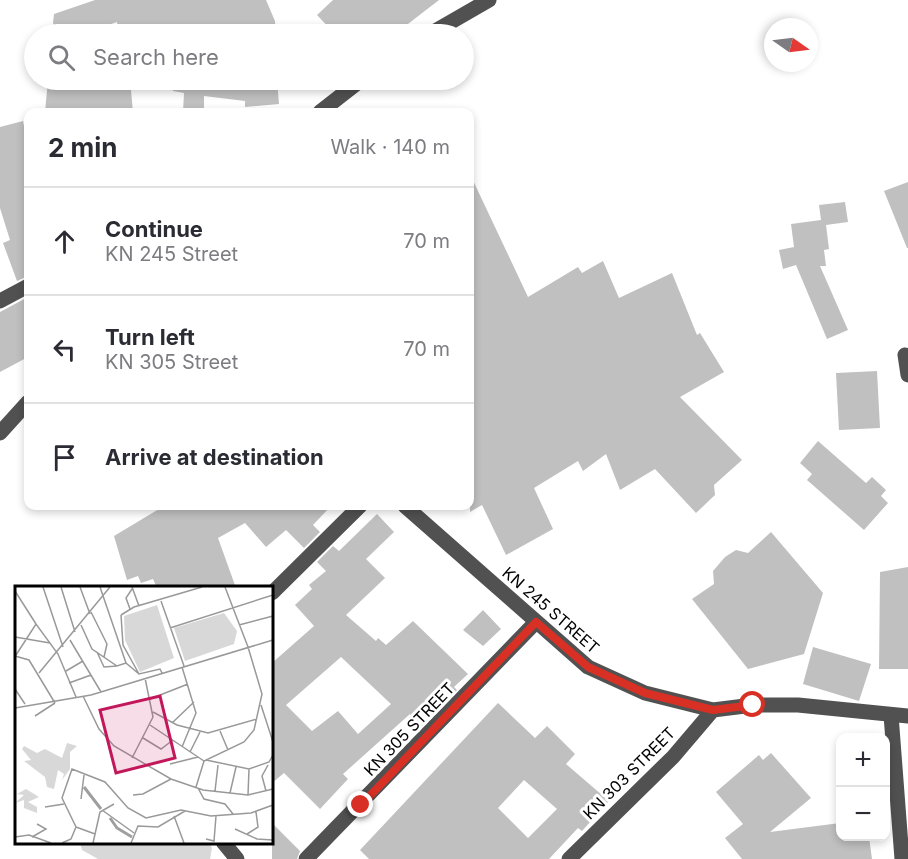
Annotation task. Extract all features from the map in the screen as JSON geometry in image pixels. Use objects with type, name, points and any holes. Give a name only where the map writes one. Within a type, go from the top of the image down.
[{"type":"street","points":[[447,24],[489,0]]},
{"type":"street","points":[[325,108],[348,90]]},
{"type":"street","points":[[0,301],[24,288]]},
{"type":"street","points":[[905,355],[908,375]]},
{"type":"street","points":[[0,433],[24,406]]},
{"type":"street","points":[[273,592],[356,510]]},
{"type":"street","name":"KN 245 STREET","points":[[410,510],[588,667],[645,693],[713,710],[753,705],[798,705],[908,716]]},
{"type":"street","name":"KN 305 STREET","points":[[306,859],[536,622]]},
{"type":"street","name":"KN 303 STREET","points":[[569,859],[673,757],[713,710]]},
{"type":"street","points":[[891,715],[902,859]]},
{"type":"street","points":[[224,844],[237,859]]},
{"type":"shaded area","points":[[80,844],[210,844],[212,848],[210,859],[98,859],[82,850]]},
{"type":"building","points":[[95,0],[266,0],[275,24],[117,24],[117,22],[111,24],[53,24],[54,14]]},
{"type":"building","points":[[333,0],[439,0],[408,24],[326,24],[317,15]]},
{"type":"building","points":[[47,90],[131,90],[133,108],[45,108]]},
{"type":"building","points":[[278,90],[279,104],[245,107],[245,101],[204,96],[204,108],[183,108],[184,93],[173,91]]},
{"type":"building","points":[[23,121],[24,126],[24,278],[17,281],[3,243],[10,240],[0,208],[0,127]]},
{"type":"building","points":[[474,182],[528,297],[578,267],[582,273],[603,261],[619,298],[672,273],[697,335],[700,333],[724,372],[680,397],[742,460],[714,485],[715,495],[696,513],[655,469],[620,490],[606,454],[583,471],[578,461],[534,488],[553,529],[506,555],[482,505],[474,510]]},
{"type":"building","points":[[908,182],[908,248],[907,248],[884,191]]},
{"type":"building","points":[[845,202],[848,222],[826,225],[829,249],[824,250],[826,266],[820,266],[848,330],[827,339],[796,265],[783,269],[779,250],[794,247],[791,224],[821,220],[819,205]]},
{"type":"building","points":[[24,299],[24,359],[0,372],[0,312]]},
{"type":"building","points":[[877,371],[880,428],[839,430],[836,373]]},
{"type":"building","points":[[818,441],[866,483],[872,477],[886,490],[881,496],[888,503],[864,530],[807,480],[812,474],[800,463]]},
{"type":"building","points":[[157,510],[327,510],[313,525],[320,532],[304,548],[286,530],[266,547],[245,523],[218,538],[235,586],[156,586],[153,579],[141,583],[138,576],[127,580],[114,536]]},
{"type":"building","points":[[377,514],[394,532],[366,559],[385,578],[346,615],[376,641],[378,638],[386,645],[413,621],[468,674],[454,687],[457,690],[420,728],[410,714],[343,774],[348,779],[320,809],[284,773],[273,782],[273,662],[314,626],[295,605],[312,589],[309,585],[326,571],[317,562],[333,546],[339,551]],"holes":[[[341,657],[391,704],[358,734],[338,711],[312,731],[286,705]]]},
{"type":"building","points":[[771,532],[823,593],[804,654],[748,669],[692,599],[714,584],[713,571],[725,557],[736,550],[748,553]]},
{"type":"building","points":[[908,567],[908,669],[879,669],[880,572]]},
{"type":"building","points":[[483,610],[501,629],[483,646],[463,630]]},
{"type":"building","points":[[813,647],[871,664],[859,701],[803,684]]},
{"type":"building","points":[[498,703],[535,738],[547,726],[575,754],[566,764],[609,801],[582,831],[578,828],[549,859],[369,859],[360,850]],"holes":[[[524,780],[557,809],[528,838],[498,808]]]},
{"type":"building","points":[[771,753],[811,798],[770,832],[836,824],[836,841],[870,841],[872,859],[742,859],[725,838],[743,824],[716,792],[759,755],[763,760]]},
{"type":"building","points":[[273,824],[300,851],[297,859],[272,859]]},
{"type":"route","points":[[361,805],[536,622],[588,667],[645,693],[713,710],[753,705]]}]
